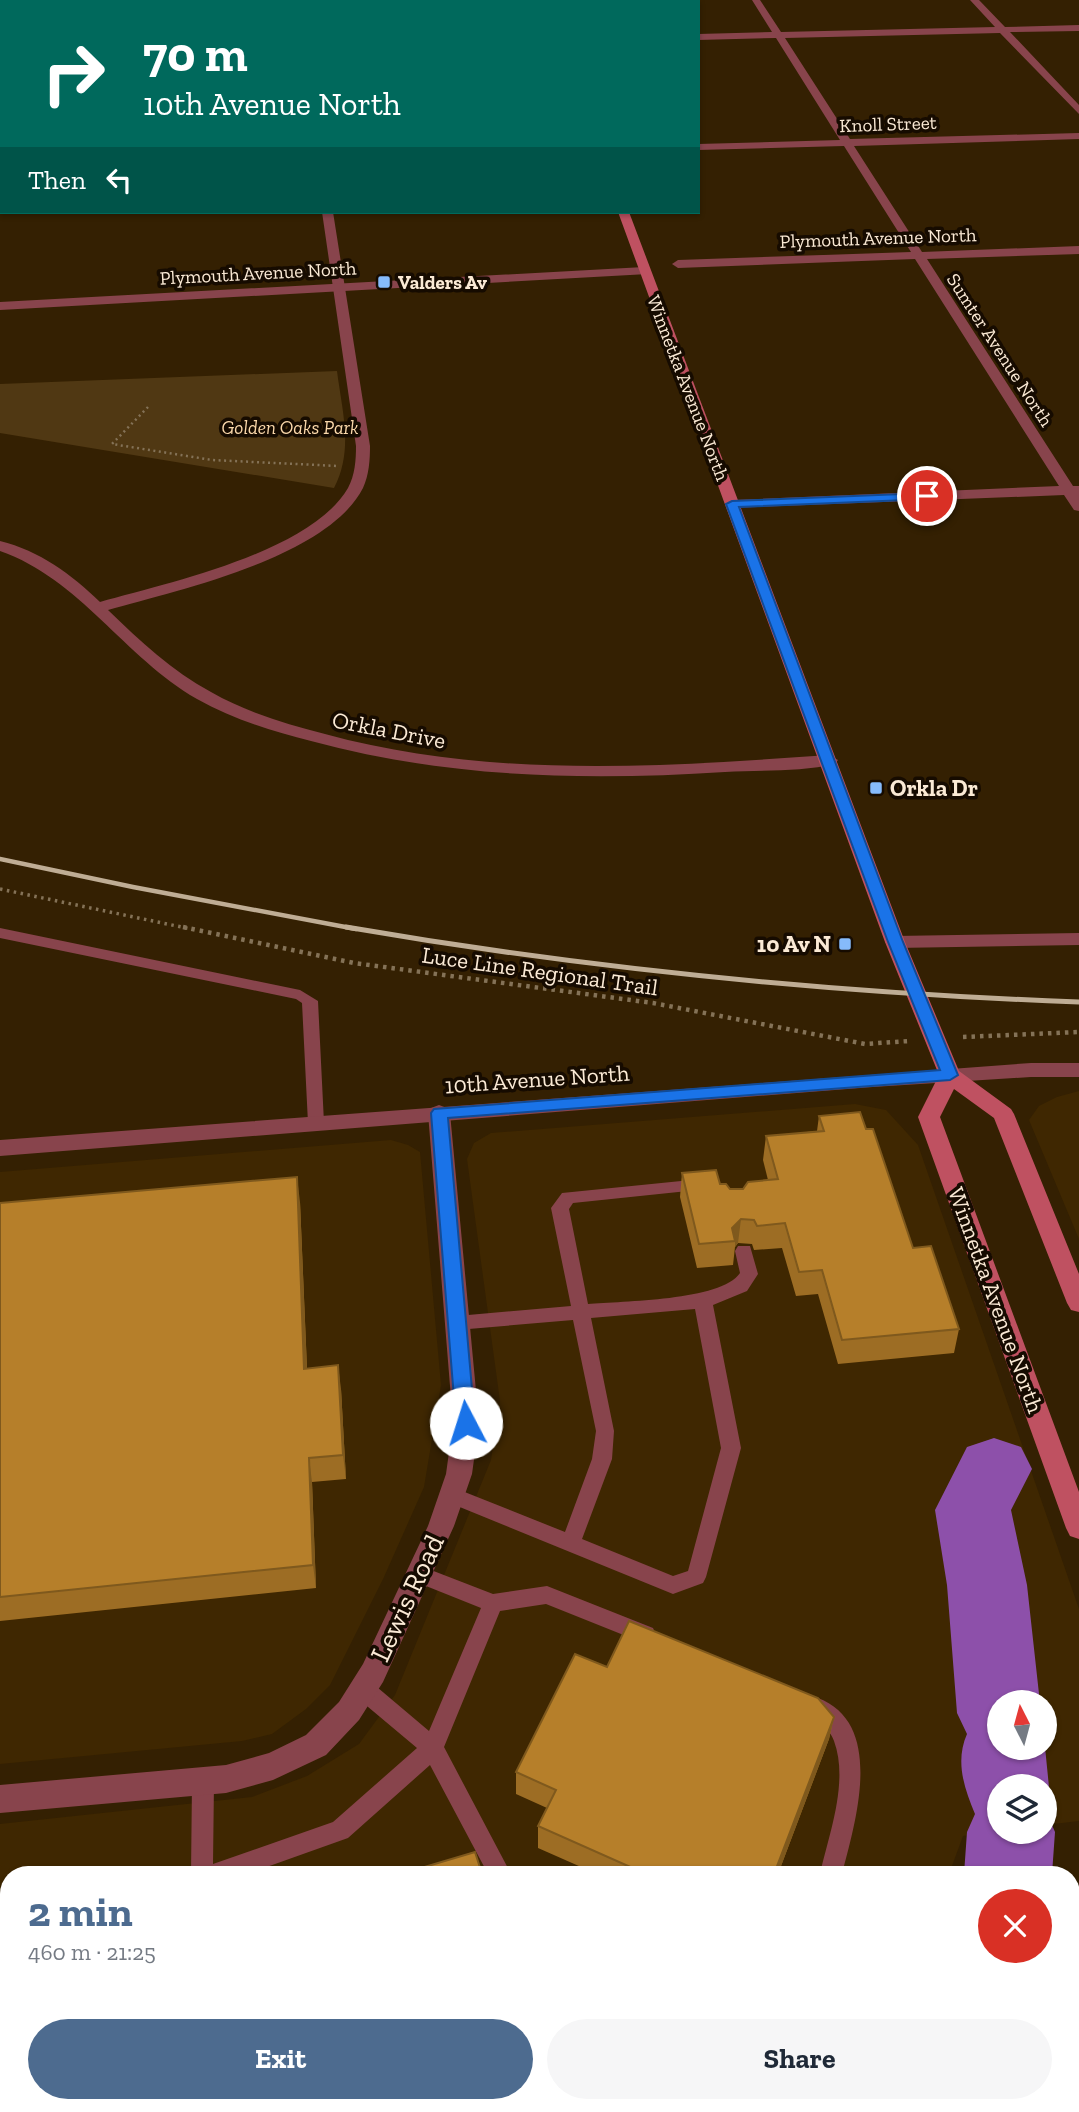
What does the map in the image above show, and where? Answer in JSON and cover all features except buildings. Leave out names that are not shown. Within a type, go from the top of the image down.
[{"type":"main road","name":"Winnetka Avenue North","points":[[624,214],[895,942],[950,1075],[929,1117],[1079,1528]]},
{"type":"main road","points":[[950,1075],[1003,1114],[1079,1303]]},
{"type":"street","name":"Sumter Avenue North","points":[[756,0],[918,256],[1074,490],[1079,507]]},
{"type":"street","points":[[974,0],[999,30],[1079,111]]},
{"type":"street","points":[[700,37],[1079,28]]},
{"type":"street","name":"Knoll Street","points":[[700,147],[1079,136]]},
{"type":"street","points":[[98,608],[266,555],[304,535],[334,513],[354,491],[363,468],[363,446],[341,288],[327,214]]},
{"type":"street","name":"Plymouth Avenue North","points":[[678,264],[1079,250]]},
{"type":"street","name":"Plymouth Avenue North","points":[[0,306],[644,271]]},
{"type":"street","points":[[732,504],[1074,490]]},
{"type":"street","name":"Orkla Drive","points":[[0,546],[46,564],[98,608],[158,665],[205,696],[265,721],[330,742],[403,758],[480,770],[560,774],[641,772],[829,760]]},
{"type":"street","points":[[895,942],[1079,939]]},
{"type":"street","name":"10th Avenue North","points":[[0,1148],[950,1075],[1079,1070]]},
{"type":"street","name":"Lewis Road","points":[[0,1799],[226,1779],[273,1766],[316,1745],[349,1711],[373,1673],[459,1474],[466,1423],[439,1113]]},
{"type":"lane","points":[[0,933],[300,995],[310,1001],[316,1122]]},
{"type":"lane","points":[[572,1543],[602,1459],[605,1431],[560,1208],[568,1197],[714,1184],[722,1187]]},
{"type":"lane","points":[[457,1323],[703,1301],[741,1286],[749,1274],[744,1251]]},
{"type":"lane","points":[[452,1494],[673,1585],[696,1577],[731,1448],[703,1301]]},
{"type":"lane","points":[[418,1574],[493,1603],[547,1595],[660,1641]]},
{"type":"lane","points":[[239,1866],[340,1830],[433,1748],[493,1603]]},
{"type":"lane","points":[[363,1689],[433,1748],[496,1866]]},
{"type":"lane","points":[[799,1697],[811,1702],[836,1722],[847,1745],[851,1783],[833,1866]]},
{"type":"lane","points":[[202,1866],[203,1782]]},
{"type":"path","points":[[148,407],[112,444],[212,460],[363,468]]},
{"type":"path","name":"Luce Line Regional Trail","points":[[0,889],[354,963],[653,1003],[864,1044],[1079,1032]]},
{"type":"shaded area","points":[[1079,1091],[1079,1239],[1029,1120],[1039,1106],[1057,1097]]},
{"type":"shaded area","points":[[855,1104],[886,1110],[918,1145],[1079,1609],[1079,1821],[1057,1824],[1057,1774],[987,1774],[987,1833],[963,1836],[952,1866],[0,1866],[0,1824],[252,1797],[307,1776],[359,1744],[395,1695],[491,1460],[500,1401],[467,1159],[474,1143],[491,1133]]},
{"type":"shaded area","points":[[391,1140],[420,1152],[441,1385],[424,1487],[384,1577],[330,1685],[306,1709],[272,1734],[242,1741],[0,1764],[0,1172]]},
{"type":"green space","name":"Golden Oaks Park","points":[[337,371],[344,416],[345,445],[344,459],[334,488],[0,433],[0,384]]},
{"type":"waterway","points":[[994,1469],[973,1510],[987,1585],[997,1690]]},
{"type":"waterway","points":[[1004,1760],[1005,1774]]},
{"type":"waterway","points":[[1009,1866],[1010,1844]]},
{"type":"railway","points":[[0,859],[356,929]]},
{"type":"railway","points":[[346,927],[528,955],[711,977],[895,992],[1079,1002]]},
{"type":"place","name":"Valders Av","points":[[384,282]]},
{"type":"place","name":"Orkla Dr","points":[[876,788]]},
{"type":"place","name":"10 Av N","points":[[845,944]]},
{"type":"route","points":[[466,1423],[439,1113],[950,1075],[895,942],[732,504],[927,496]]}]
